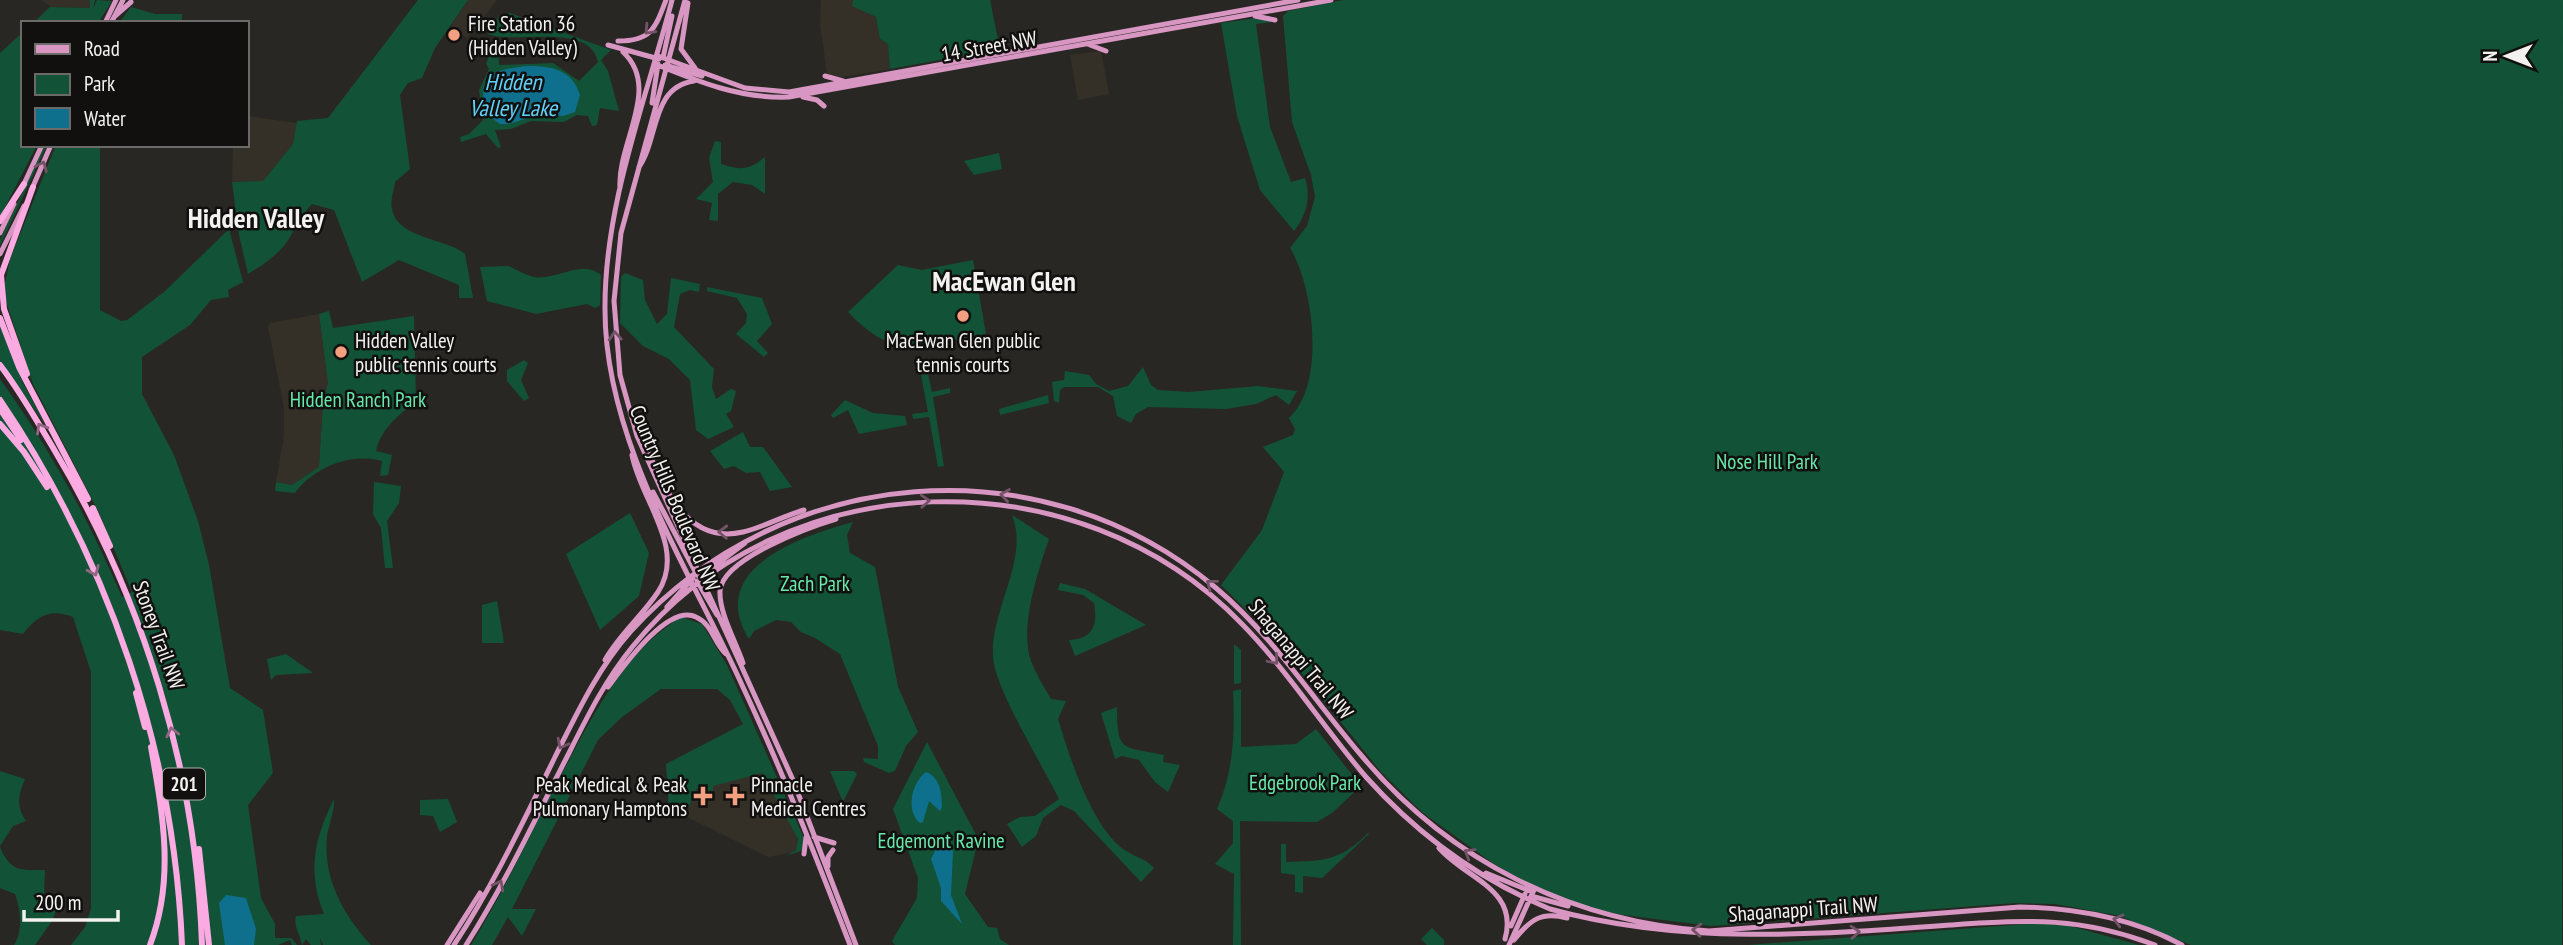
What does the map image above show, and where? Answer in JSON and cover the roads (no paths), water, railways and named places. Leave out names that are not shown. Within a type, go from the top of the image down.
[{"type":"highway","points":[[0,221],[24,184]]},
{"type":"highway","points":[[33,187],[2,266],[1,291],[19,355],[47,421]]},
{"type":"highway","points":[[0,318],[19,367],[103,528],[129,597]]},
{"type":"highway","name":"Stoney Trail NW","points":[[0,365],[85,500],[129,597],[166,706],[181,770],[195,855],[202,945]]},
{"type":"highway","name":"Stoney Trail NW","points":[[0,400],[83,545],[124,643],[145,707],[164,788],[176,868],[182,945]]},
{"type":"highway","points":[[0,409],[32,452]]},
{"type":"highway","points":[[0,424],[31,462],[83,545]]},
{"type":"highway","points":[[124,643],[150,744],[165,846],[164,898],[150,945]]},
{"type":"highway","points":[[181,770],[186,780],[196,831],[209,945]]},
{"type":"main road","points":[[106,21],[117,0]]},
{"type":"main road","points":[[112,21],[123,0]]},
{"type":"main road","points":[[618,41],[636,41],[647,36],[659,19],[666,0]]},
{"type":"main road","points":[[661,62],[674,0]]},
{"type":"main road","points":[[687,0],[681,49],[697,71]]},
{"type":"main road","name":"Country Hills Boulevard NW","points":[[687,0],[661,62],[620,194],[607,267],[605,329],[611,379],[631,445],[647,482],[722,621],[793,780],[856,945]]},
{"type":"main road","points":[[1256,8],[1266,0]]},
{"type":"main road","name":"14 Street NW","points":[[661,62],[697,80],[748,96],[800,96],[1252,15],[1298,0]]},
{"type":"main road","name":"14 Street NW","points":[[661,62],[746,88],[789,92],[1256,8],[1331,0]]},
{"type":"main road","points":[[115,16],[131,2]]},
{"type":"main road","points":[[1252,15],[1275,20]]},
{"type":"main road","points":[[1087,44],[1106,51]]},
{"type":"main road","points":[[608,45],[746,88]]},
{"type":"main road","points":[[620,194],[619,182],[640,79],[634,63],[623,52]]},
{"type":"main road","name":"Country Hills Boulevard NW","points":[[661,62],[649,123],[621,233],[614,302],[617,360],[627,403],[645,454],[728,656],[806,834],[850,945]]},
{"type":"main road","points":[[824,76],[846,81]]},
{"type":"main road","points":[[636,171],[666,96],[678,85],[697,80]]},
{"type":"main road","points":[[800,96],[817,100],[824,107]]},
{"type":"main road","points":[[0,233],[41,147]]},
{"type":"main road","points":[[0,254],[50,147]]},
{"type":"main road","points":[[627,403],[672,498],[690,522],[704,530],[720,534],[742,532],[802,511],[835,505]]},
{"type":"main road","points":[[593,683],[628,627],[656,596],[667,572],[666,546],[634,465],[631,445]]},
{"type":"main road","name":"Shaganappi Trail NW","points":[[454,945],[491,880],[593,683],[628,635],[697,577],[761,531],[835,505],[914,492],[971,491],[1008,495],[1083,513],[1147,543],[1214,586],[1267,637],[1359,753],[1410,808],[1458,846],[1529,893],[1666,927],[1709,931],[2020,907],[2064,909],[2133,924],[2182,945]]},
{"type":"main road","name":"Shaganappi Trail NW","points":[[697,577],[777,537],[829,517],[857,510],[914,502],[999,503],[1081,522],[1143,550],[1216,599],[1295,685],[1363,773],[1403,816],[1434,842],[1472,867],[1594,923],[1659,938]]},
{"type":"main road","points":[[750,687],[722,604],[720,592],[723,580],[729,571],[776,543],[857,510]]},
{"type":"main road","points":[[466,945],[591,709],[613,673],[654,622],[697,577]]},
{"type":"main road","points":[[591,709],[662,624],[679,615],[687,614],[706,624],[728,656]]},
{"type":"main road","points":[[804,854],[806,834]]},
{"type":"main road","points":[[814,837],[834,846],[828,857],[828,873]]},
{"type":"main road","points":[[1434,842],[1502,900],[1509,918],[1507,943]]},
{"type":"main road","points":[[447,945],[491,880]]},
{"type":"main road","points":[[1507,943],[1529,893]]},
{"type":"main road","points":[[1507,943],[1541,915],[1556,915],[1594,923]]},
{"type":"main road","name":"Shaganappi Trail NW","points":[[1739,943],[2033,919],[2100,928],[2155,945]]},
{"type":"water","name":"Hidden Valley Lake","points":[[528,66],[552,68],[566,74],[580,95],[575,112],[563,116],[537,115],[509,124],[500,124],[488,115],[484,102],[485,83],[505,69]]},
{"type":"water","points":[[926,772],[937,782],[942,807],[940,811],[929,801],[923,822],[920,823],[915,818],[912,797],[917,782]]},
{"type":"water","points":[[943,845],[953,851],[951,895],[962,924],[941,901],[941,888],[931,859],[935,851]]},
{"type":"water","points":[[226,895],[246,898],[256,929],[254,945],[225,945],[219,903]]},
{"type":"place","name":"Fire Station 36 (Hidden Valley)","points":[[454,35]]},
{"type":"place","name":"MacEwan Glen public tennis courts","points":[[963,316]]},
{"type":"place","name":"Hidden Valley public tennis courts","points":[[341,352]]},
{"type":"place","name":"Peak Medical & Peak Pulmonary Hamptons","points":[[703,796]]},
{"type":"place","name":"Pinnacle Medical Centres","points":[[735,796]]},
{"type":"district","name":"Hidden Valley","points":[[256,217]]},
{"type":"district","name":"MacEwan Glen","points":[[1004,280]]},
{"type":"park label","name":"Hidden Ranch Park","points":[[358,399]]},
{"type":"park label","name":"Nose Hill Park","points":[[1767,461]]},
{"type":"park label","name":"Zach Park","points":[[815,583]]},
{"type":"park label","name":"Edgebrook Park","points":[[1305,782]]},
{"type":"park label","name":"Edgemont Ravine","points":[[941,840]]}]
